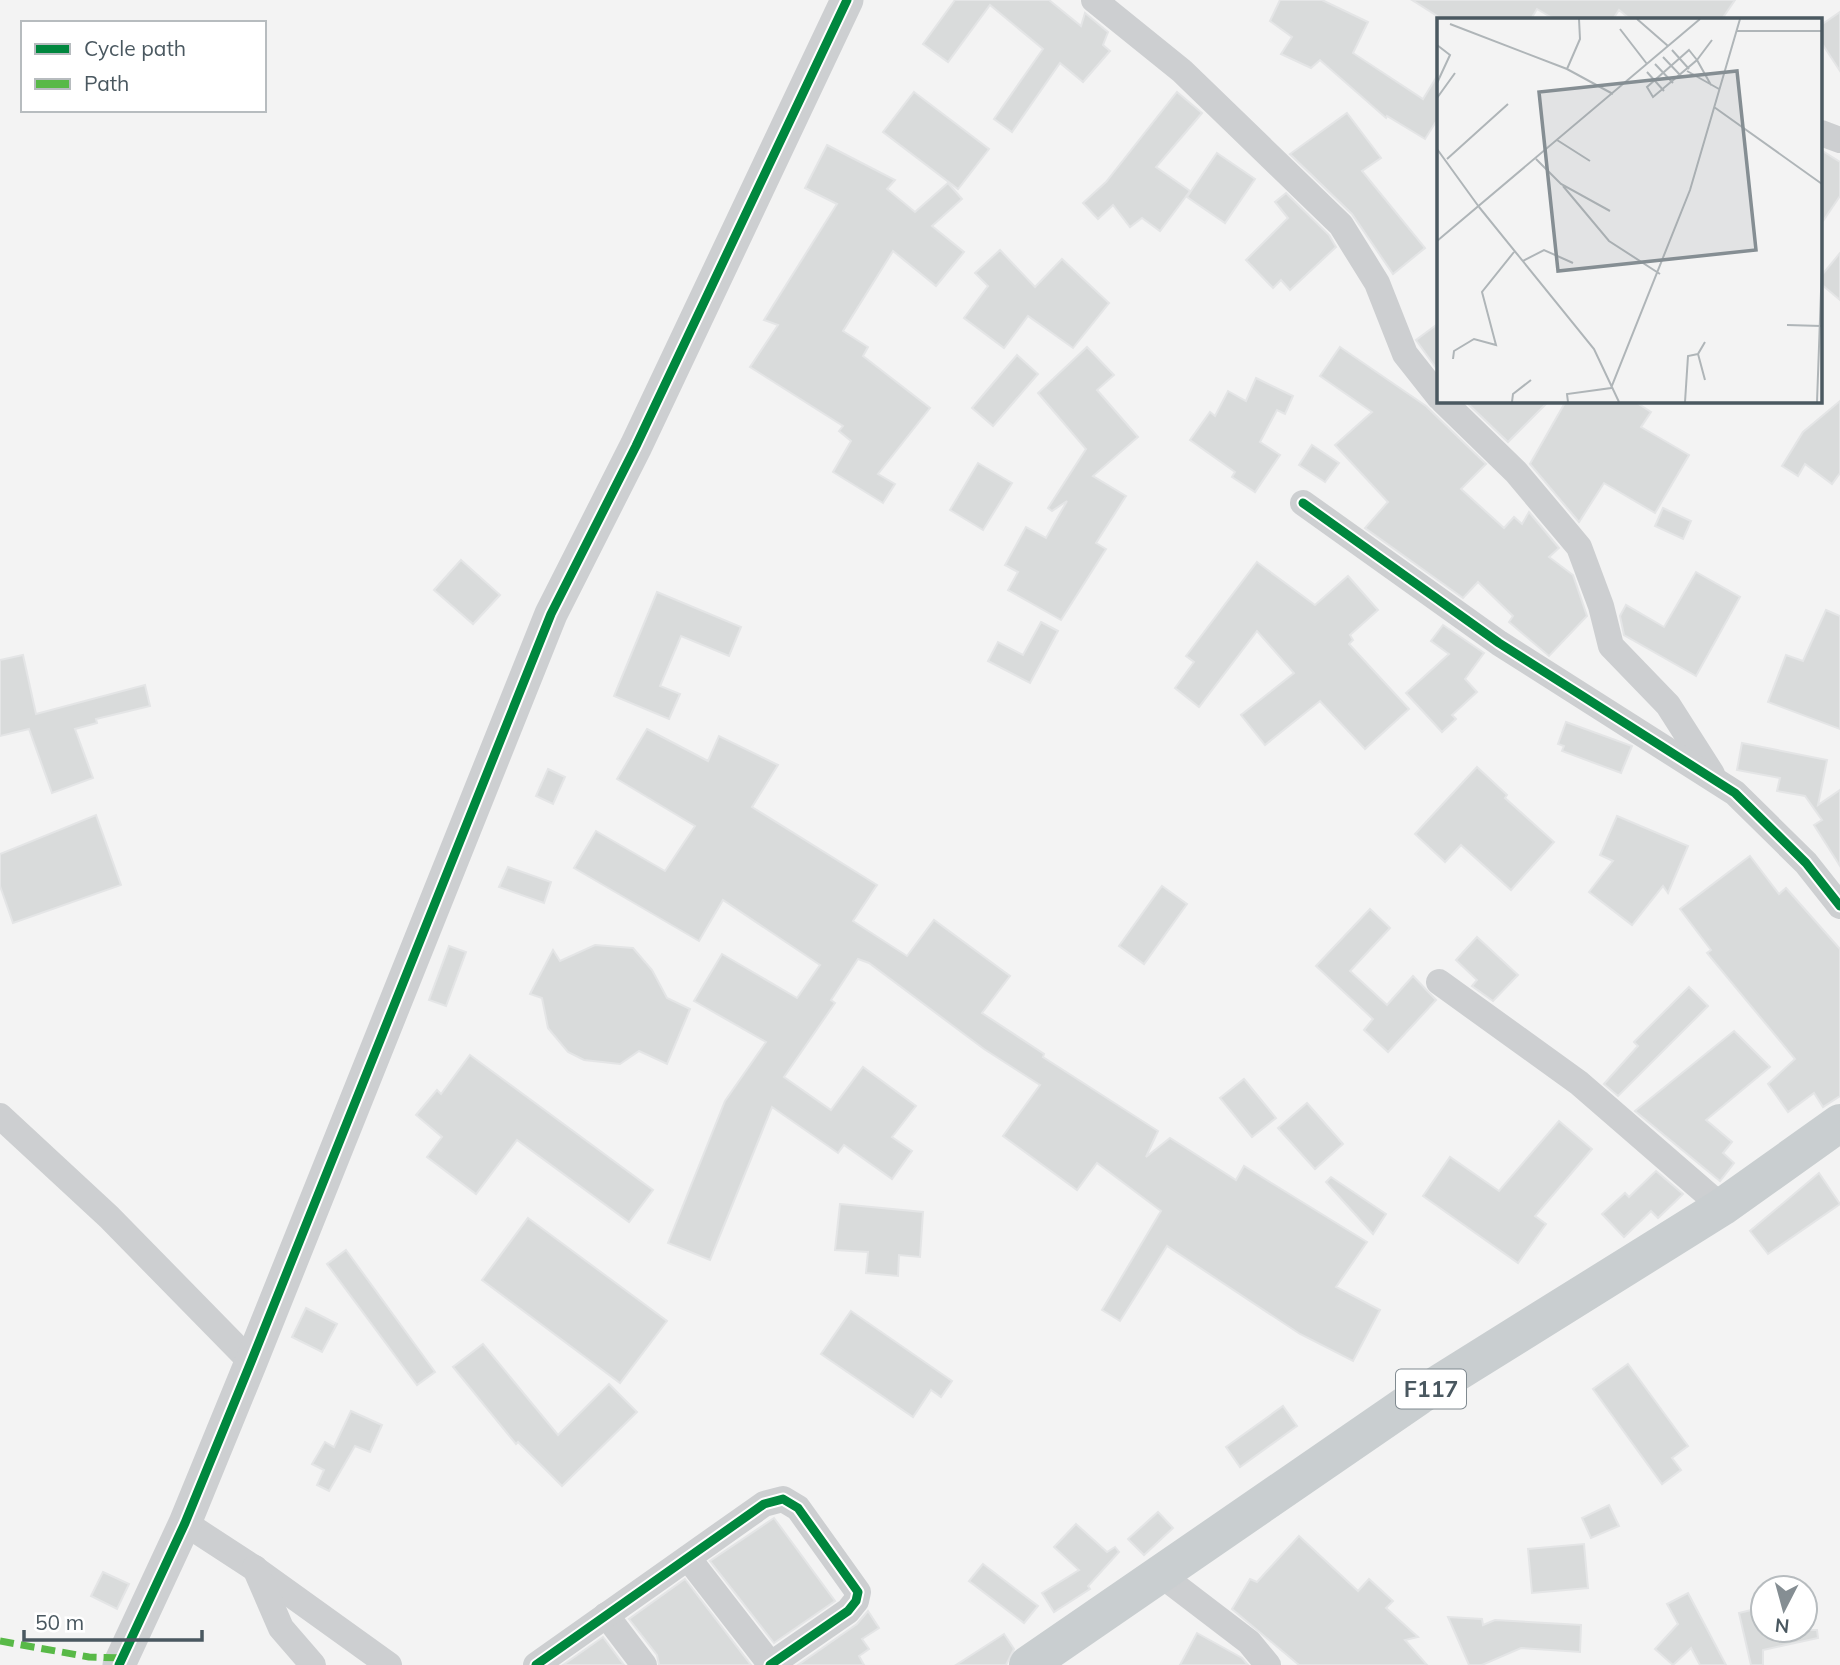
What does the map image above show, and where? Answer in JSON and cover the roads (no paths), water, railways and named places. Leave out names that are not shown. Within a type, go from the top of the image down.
[{"type":"main road","name":"F117","points":[[1028,1665],[1419,1396],[1721,1207],[1840,1123]]},
{"type":"street","points":[[119,1665],[185,1523],[551,614],[636,446],[848,0]]},
{"type":"street","points":[[1094,0],[1182,71],[1341,225],[1377,284],[1405,355],[1437,394]]},
{"type":"street","points":[[1822,132],[1840,140]]},
{"type":"street","points":[[1444,402],[1516,472],[1579,547],[1601,606],[1611,646],[1668,705],[1717,781]]},
{"type":"street","points":[[1303,503],[1499,643],[1734,793],[1806,863],[1840,906]]},
{"type":"street","points":[[1439,982],[1579,1083],[1721,1207]]},
{"type":"street","points":[[0,1116],[109,1217],[251,1362]]},
{"type":"street","points":[[536,1665],[764,1504],[783,1499],[798,1508],[858,1592],[856,1601],[848,1611],[770,1665],[688,1558]]},
{"type":"street","points":[[185,1523],[254,1568],[389,1665]]},
{"type":"street","points":[[254,1568],[281,1628],[313,1665]]},
{"type":"street","points":[[1160,1574],[1249,1642],[1268,1665]]},
{"type":"street","points":[[606,1615],[644,1665]]}]
